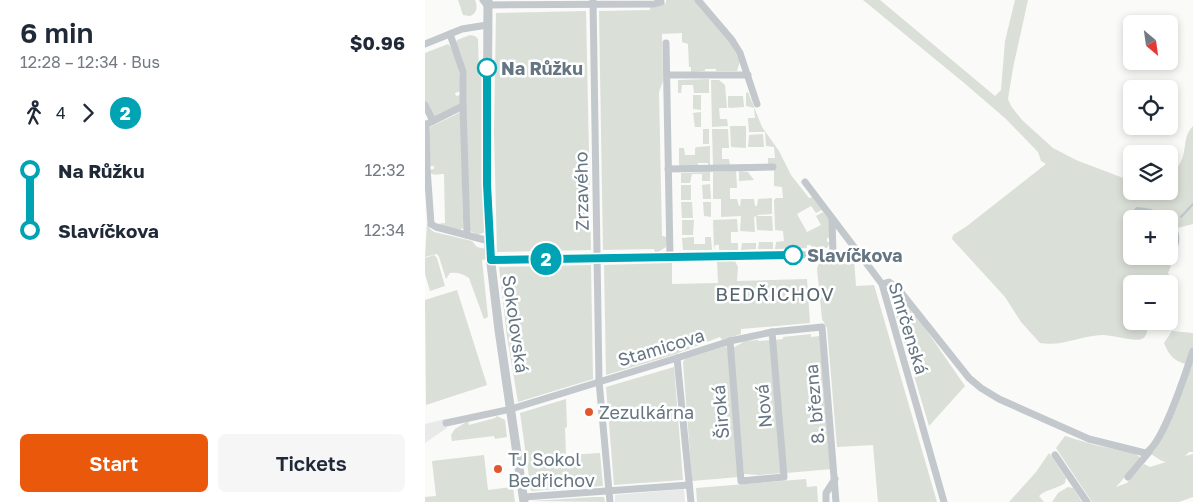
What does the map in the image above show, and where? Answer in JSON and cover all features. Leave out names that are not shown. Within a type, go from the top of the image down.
[{"type":"street","points":[[699,0],[733,40],[740,53],[757,104]]},
{"type":"street","points":[[486,2],[654,4],[661,2]]},
{"type":"street","name":"Sokolovská","points":[[486,2],[489,241],[499,330],[524,500]]},
{"type":"street","name":"Zrzavého","points":[[593,2],[599,381],[610,502]]},
{"type":"street","points":[[425,44],[462,30],[487,25]]},
{"type":"street","points":[[450,34],[463,72],[467,235]]},
{"type":"street","points":[[666,44],[670,257]]},
{"type":"street","points":[[667,75],[748,75]]},
{"type":"street","points":[[425,105],[428,124],[426,163],[431,224],[436,228],[489,241]]},
{"type":"street","points":[[428,124],[463,106]]},
{"type":"street","points":[[668,169],[773,167]]},
{"type":"street","name":"Smrčenská","points":[[805,182],[882,284],[944,502]]},
{"type":"street","points":[[832,218],[833,254]]},
{"type":"street","points":[[491,260],[859,254]]},
{"type":"street","points":[[882,284],[889,282],[899,290],[969,378],[981,388],[1089,439],[1145,453],[1149,451]]},
{"type":"street","name":"Stamicova","points":[[446,423],[511,409],[729,341],[772,332],[823,327]]},
{"type":"street","name":"8. března","points":[[823,327],[836,502]]},
{"type":"street","name":"Nová","points":[[741,481],[784,477],[772,332]]},
{"type":"street","name":"Široká","points":[[729,341],[741,481]]},
{"type":"street","points":[[1128,477],[1153,448],[1167,421],[1193,350]]},
{"type":"street","points":[[677,358],[691,502]]},
{"type":"street","points":[[1055,455],[1087,502]]},
{"type":"street","name":"8. března","points":[[826,502],[826,494],[835,479]]},
{"type":"street","points":[[524,500],[609,490],[689,485]]},
{"type":"shaded area","points":[[458,0],[475,0],[477,7],[472,15],[463,15]]},
{"type":"shaded area","points":[[666,0],[695,0],[730,42],[740,61],[737,71],[705,69],[705,71],[691,72],[688,44],[682,42],[682,33],[662,34],[663,81],[659,92],[662,236],[667,237],[666,247],[658,252],[655,252],[654,249],[603,250],[599,11],[650,10],[650,6],[666,3]]},
{"type":"shaded area","points":[[863,0],[880,0],[995,96],[1001,90],[1005,41],[1015,0],[1028,0],[1008,99],[1011,106],[1022,120],[1053,148],[1076,160],[1123,178],[1123,200],[1178,200],[1178,167],[1183,156],[1187,137],[1193,126],[1193,224],[1178,228],[1178,210],[1152,210],[1136,207],[1134,210],[1123,210],[1123,265],[1171,266],[1168,273],[1169,275],[1123,275],[1123,330],[1147,330],[1146,335],[1142,339],[1134,340],[1103,335],[1064,342],[1040,343],[1021,322],[1005,297],[952,239],[953,235],[1046,164],[1041,161],[1038,152],[1006,119]]},
{"type":"shaded area","points":[[586,11],[591,250],[497,252],[494,133],[496,13]]},
{"type":"shaded area","points":[[470,35],[478,39],[479,76],[483,76],[485,232],[478,235],[470,231],[465,112],[456,43],[457,40]]},
{"type":"shaded area","points":[[448,44],[455,54],[458,66],[461,91],[455,93],[456,96],[460,95],[460,103],[458,106],[434,117],[425,102],[425,53]]},
{"type":"shaded area","points":[[709,79],[709,93],[694,93],[693,85],[682,85],[681,93],[678,93],[678,80]]},
{"type":"shaded area","points":[[711,80],[719,80],[725,85],[727,108],[719,108],[720,119],[727,119],[728,126],[712,127]]},
{"type":"shaded area","points":[[748,92],[762,127],[779,151],[791,175],[809,198],[812,197],[822,210],[816,213],[811,206],[797,214],[807,232],[821,225],[816,216],[823,212],[829,219],[831,238],[827,238],[827,242],[831,242],[827,248],[811,248],[811,245],[807,245],[807,248],[775,249],[776,242],[784,241],[783,231],[775,230],[774,200],[776,198],[783,198],[782,187],[774,186],[774,165],[768,165],[768,158],[775,158],[774,147],[766,146],[765,132],[749,132],[748,118],[755,118],[754,108],[746,106],[746,93]]},
{"type":"shaded area","points":[[693,95],[701,95],[701,110],[693,109]]},
{"type":"shaded area","points":[[728,96],[743,96],[744,107],[728,107]]},
{"type":"shaded area","points":[[461,112],[463,228],[460,230],[436,224],[445,223],[444,174],[433,174],[429,170],[434,169],[434,166],[429,166],[429,131],[430,127]]},
{"type":"shaded area","points":[[701,112],[701,127],[695,127],[693,113]]},
{"type":"shaded area","points":[[730,126],[746,126],[746,148],[731,147]]},
{"type":"shaded area","points":[[703,129],[709,129],[709,144],[703,144]]},
{"type":"shaded area","points":[[712,129],[728,129],[729,148],[722,148],[722,159],[729,159],[730,165],[713,165]]},
{"type":"shaded area","points":[[763,134],[764,147],[748,147],[749,135]]},
{"type":"shaded area","points":[[710,146],[710,166],[708,166],[708,163],[698,163],[698,166],[680,166],[679,148],[684,148],[685,155],[695,155],[695,148]]},
{"type":"shaded area","points":[[736,171],[737,188],[730,188],[730,199],[737,199],[740,206],[741,199],[754,199],[755,206],[757,206],[758,199],[772,198],[772,214],[757,215],[772,216],[773,231],[757,230],[756,216],[754,217],[755,232],[740,231],[741,216],[721,217],[721,199],[713,199],[713,172]]},
{"type":"shaded area","points":[[739,171],[748,172],[754,180],[739,181]]},
{"type":"shaded area","points":[[710,172],[710,181],[702,181],[702,174],[692,174],[690,183],[681,183],[681,173]]},
{"type":"shaded area","points":[[710,184],[711,199],[703,199],[702,185]]},
{"type":"shaded area","points":[[681,185],[691,185],[691,200],[681,200]]},
{"type":"shaded area","points":[[681,202],[692,202],[693,218],[682,218]]},
{"type":"shaded area","points":[[703,202],[711,202],[711,217],[704,216]]},
{"type":"shaded area","points":[[1136,207],[1153,210],[1134,210]]},
{"type":"shaded area","points":[[737,219],[738,232],[731,232],[731,243],[738,243],[738,250],[719,250],[719,245],[715,245],[714,250],[713,220]]},
{"type":"shaded area","points":[[682,220],[694,220],[693,235],[682,235]]},
{"type":"shaded area","points":[[427,224],[434,232],[472,241],[477,247],[486,249],[487,259],[482,260],[488,317],[484,319],[469,278],[462,274],[450,273],[446,279],[437,254],[425,257]]},
{"type":"shaded area","points":[[694,237],[694,244],[705,244],[705,237],[711,237],[712,250],[683,250],[682,238]]},
{"type":"shaded area","points":[[759,242],[773,242],[773,249],[758,249]]},
{"type":"shaded area","points":[[742,243],[756,243],[756,249],[741,250]]},
{"type":"shaded area","points":[[434,255],[437,258],[445,286],[430,291],[425,274],[425,258]]},
{"type":"shaded area","points":[[854,259],[856,286],[874,285],[937,502],[878,502],[873,445],[837,447],[827,328],[822,319],[817,269],[818,265],[822,262]]},
{"type":"shaded area","points":[[717,261],[735,261],[738,267],[737,281],[807,279],[810,323],[741,329],[741,334],[722,340],[720,337],[673,355],[606,375],[604,265],[672,263],[672,284],[718,283]]},
{"type":"shaded area","points":[[591,265],[593,379],[518,402],[507,337],[499,267]]},
{"type":"shaded area","points":[[457,290],[487,385],[426,405],[425,300]]},
{"type":"shaded area","points":[[892,290],[920,321],[965,386],[929,426],[889,292]]},
{"type":"shaded area","points":[[1172,331],[1193,333],[1193,452],[1189,452],[1185,456],[1193,454],[1193,497],[1179,502],[1092,502],[1056,448],[1065,436],[1095,445],[1134,453],[1141,458],[1116,487],[1127,483],[1144,464],[1150,467],[1166,462],[1151,454],[1158,444],[1190,365],[1177,361],[1166,348],[1164,343]]},
{"type":"shaded area","points":[[811,334],[811,337],[820,336],[832,469],[786,473],[775,340],[783,339],[783,337]]},
{"type":"shaded area","points":[[771,340],[782,473],[744,474],[733,348],[745,341]]},
{"type":"shaded area","points":[[726,346],[739,477],[692,481],[683,362],[685,359]]},
{"type":"shaded area","points":[[674,367],[683,480],[614,485],[606,387]]},
{"type":"shaded area","points":[[566,399],[566,455],[600,453],[603,486],[531,491],[520,413]]},
{"type":"shaded area","points":[[497,416],[505,420],[507,437],[495,439],[494,436],[452,441],[451,435],[455,429],[468,421],[469,425]]},
{"type":"shaded area","points":[[445,419],[447,428],[425,443],[425,424]]},
{"type":"shaded area","points":[[1049,453],[1066,478],[1065,483],[1039,496],[1044,502],[1009,502],[1036,472]]},
{"type":"shaded area","points":[[484,455],[488,490],[513,487],[515,502],[425,502],[425,497],[436,496],[432,461]]},
{"type":"shaded area","points":[[806,479],[807,487],[817,486],[818,502],[697,502],[696,488]]},
{"type":"shaded area","points":[[1068,487],[1073,488],[1082,502],[1052,502],[1058,493]]},
{"type":"shaded area","points":[[684,489],[685,502],[615,502],[615,495]]},
{"type":"shaded area","points":[[595,497],[604,497],[605,502],[531,501]]},
{"type":"waterway","points":[[1181,217],[1193,204]]},
{"type":"bus line","name":"2","points":[[487,68],[487,213],[491,260],[793,255]]},
{"type":"place","name":"Na Růžku","points":[[487,68]]},
{"type":"place","name":"Slavíčkova","points":[[793,255]]},
{"type":"place","name":"Zezulkárna","points":[[589,412]]},
{"type":"place","name":"TJ Sokol Bedřichov","points":[[498,469]]},
{"type":"district","name":"BEDŘICHOV","points":[[775,293]]}]
